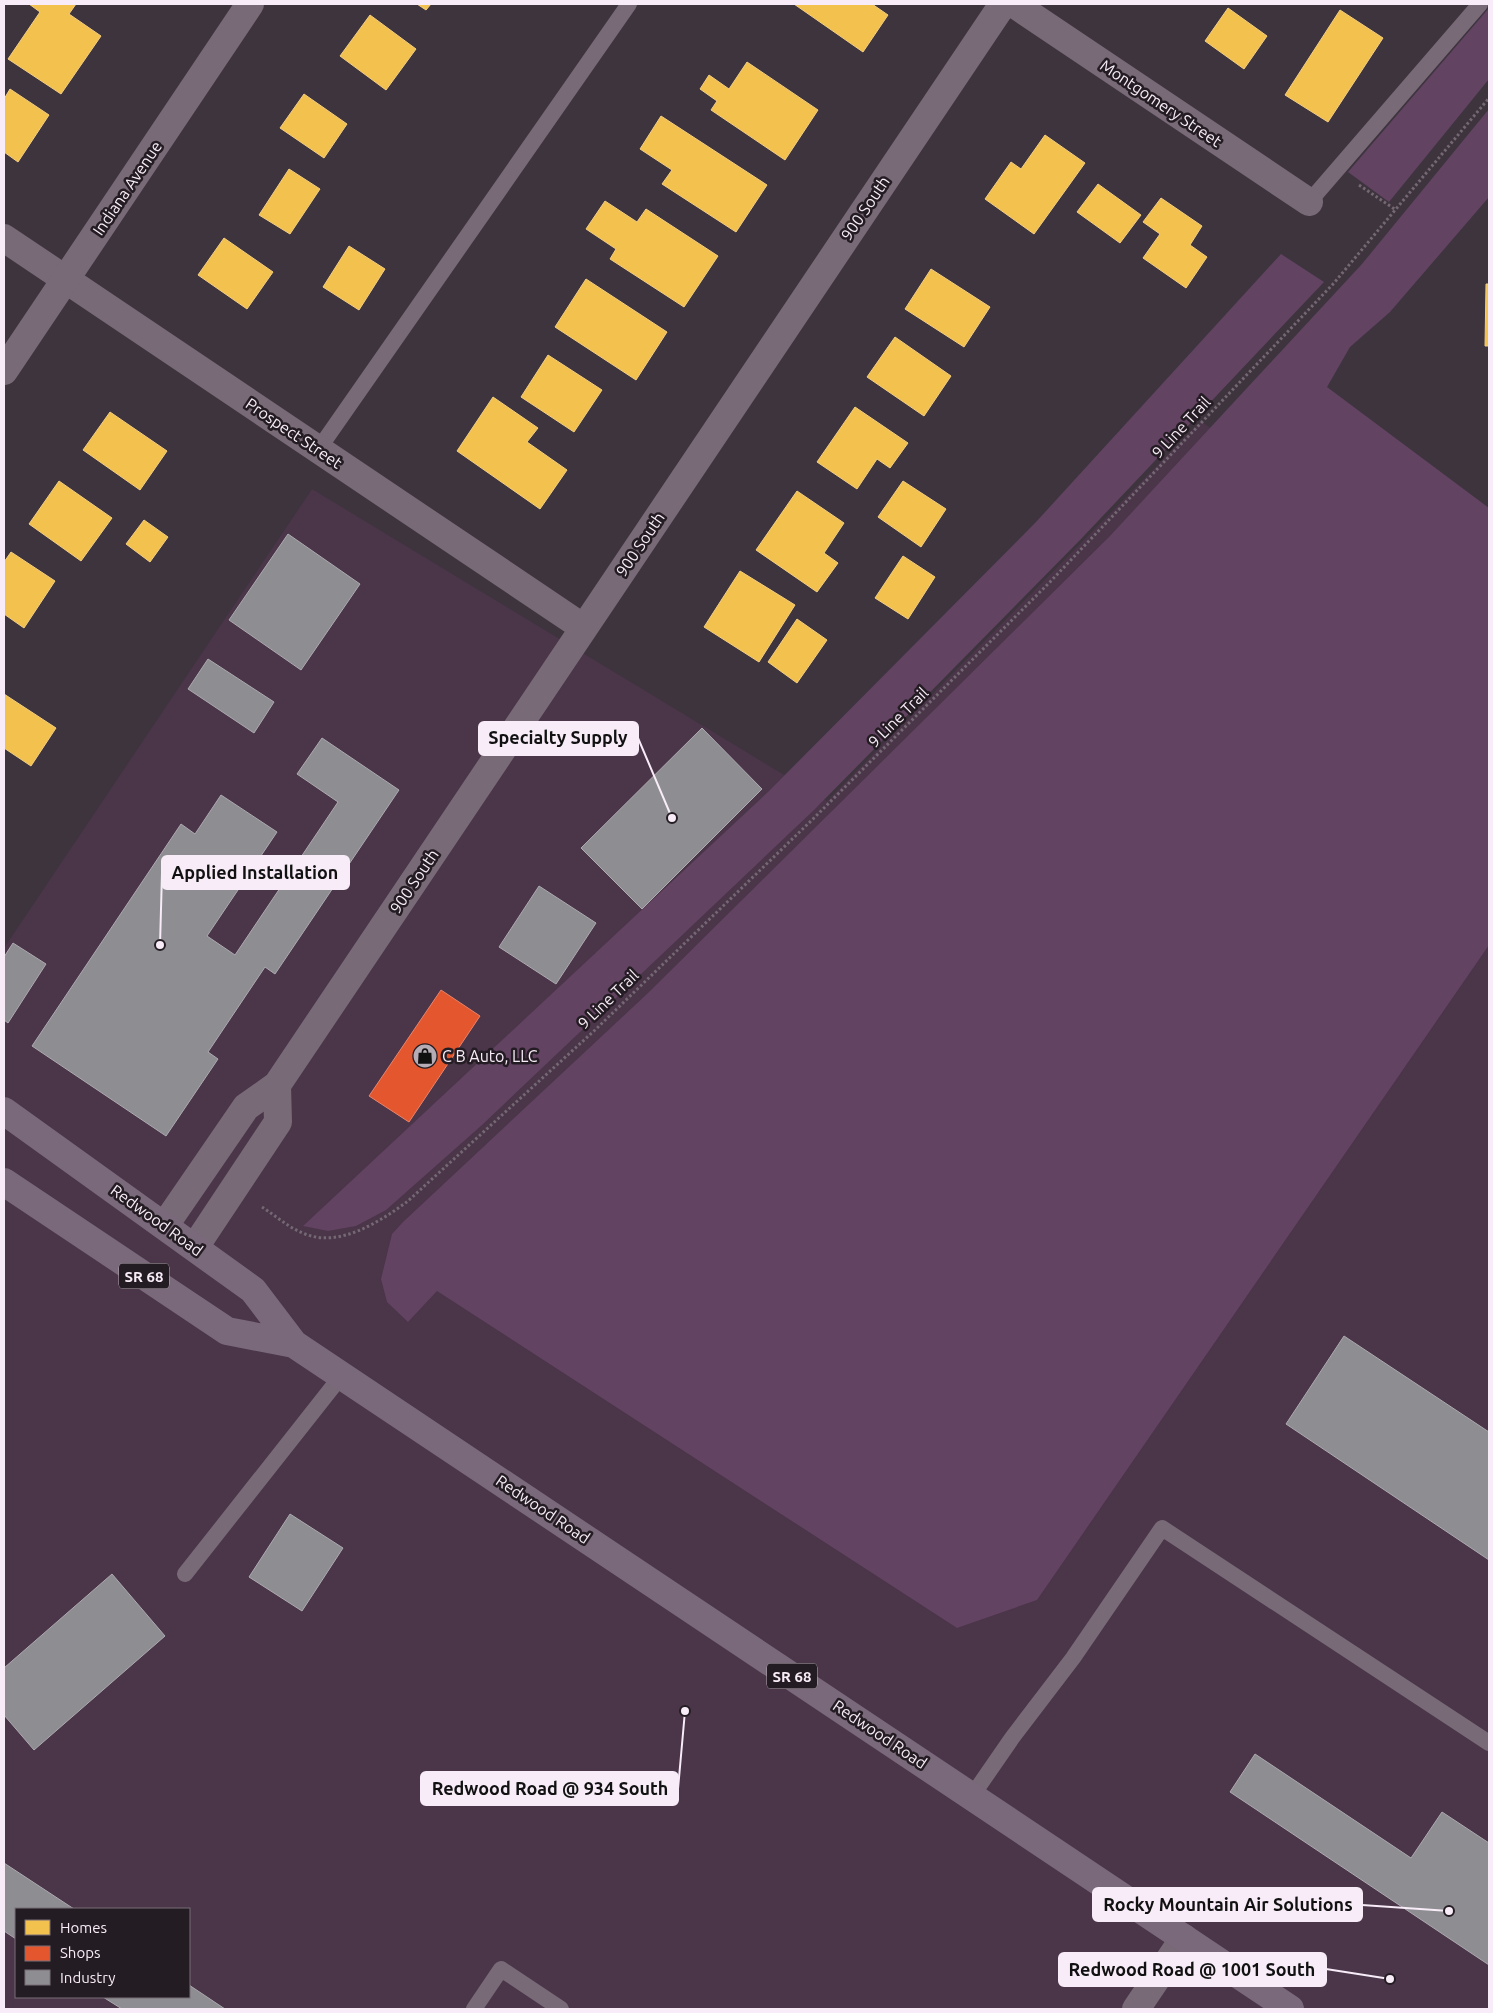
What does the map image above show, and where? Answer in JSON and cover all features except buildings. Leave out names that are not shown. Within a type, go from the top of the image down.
[{"type":"main road","name":"Redwood Road","points":[[4,1112],[253,1290],[294,1344],[1290,2009]]},
{"type":"main road","name":"Redwood Road","points":[[4,1182],[227,1331],[294,1344]]},
{"type":"street","name":"Indiana Avenue","points":[[4,371],[250,4]]},
{"type":"street","name":"900 South","points":[[164,1225],[246,1107],[277,1085],[1002,4]]},
{"type":"street","name":"Montgomery Street","points":[[1014,4],[1309,202]]},
{"type":"street","name":"Prospect Street","points":[[4,238],[584,628]]},
{"type":"street","points":[[195,1248],[278,1122],[277,1085]]},
{"type":"street","points":[[1136,2009],[1184,1938]]},
{"type":"lane","points":[[318,450],[629,4]]},
{"type":"lane","points":[[1309,202],[1480,4]]},
{"type":"lane","points":[[185,1574],[342,1375]]},
{"type":"lane","points":[[972,1796],[1012,1738],[1073,1658],[1162,1528],[1489,1743]]},
{"type":"lane","points":[[474,2009],[501,1969],[561,2009]]},
{"type":"path","name":"9 Line Trail","points":[[258,1204],[290,1226],[306,1234],[318,1237],[334,1236],[373,1224],[408,1201],[595,1030],[813,819],[1050,582],[1334,283],[1489,98]]},
{"type":"path","points":[[1337,170],[1396,210]]},
{"type":"shaded area","points":[[1489,8],[1489,79],[1389,202],[1348,172]]},
{"type":"shaded area","points":[[1489,109],[1489,197],[1390,312],[1350,347],[1327,387],[1489,508],[1489,945],[1037,1600],[957,1628],[437,1291],[408,1322],[387,1302],[381,1279],[392,1234],[648,993],[1109,537],[1362,264]]},
{"type":"shaded area","points":[[1281,254],[1324,282],[1081,539],[814,810],[482,1125],[386,1210],[356,1226],[328,1231],[303,1226],[769,791],[1036,522]]},
{"type":"shaded area","points":[[1201,421],[1489,628],[1489,2009],[4,2009],[4,948],[312,489],[827,801]]},
{"type":"place","name":"Specialty Supply","points":[[672,818]]},
{"type":"place","name":"Applied Installation","points":[[160,945]]},
{"type":"place","name":"C B Auto, LLC","points":[[425,1056]]},
{"type":"place","name":"Redwood Road @ 934 South","points":[[685,1711]]},
{"type":"place","name":"Rocky Mountain Air Solutions","points":[[1449,1911]]},
{"type":"place","name":"Redwood Road @ 1001 South","points":[[1390,1979]]}]
